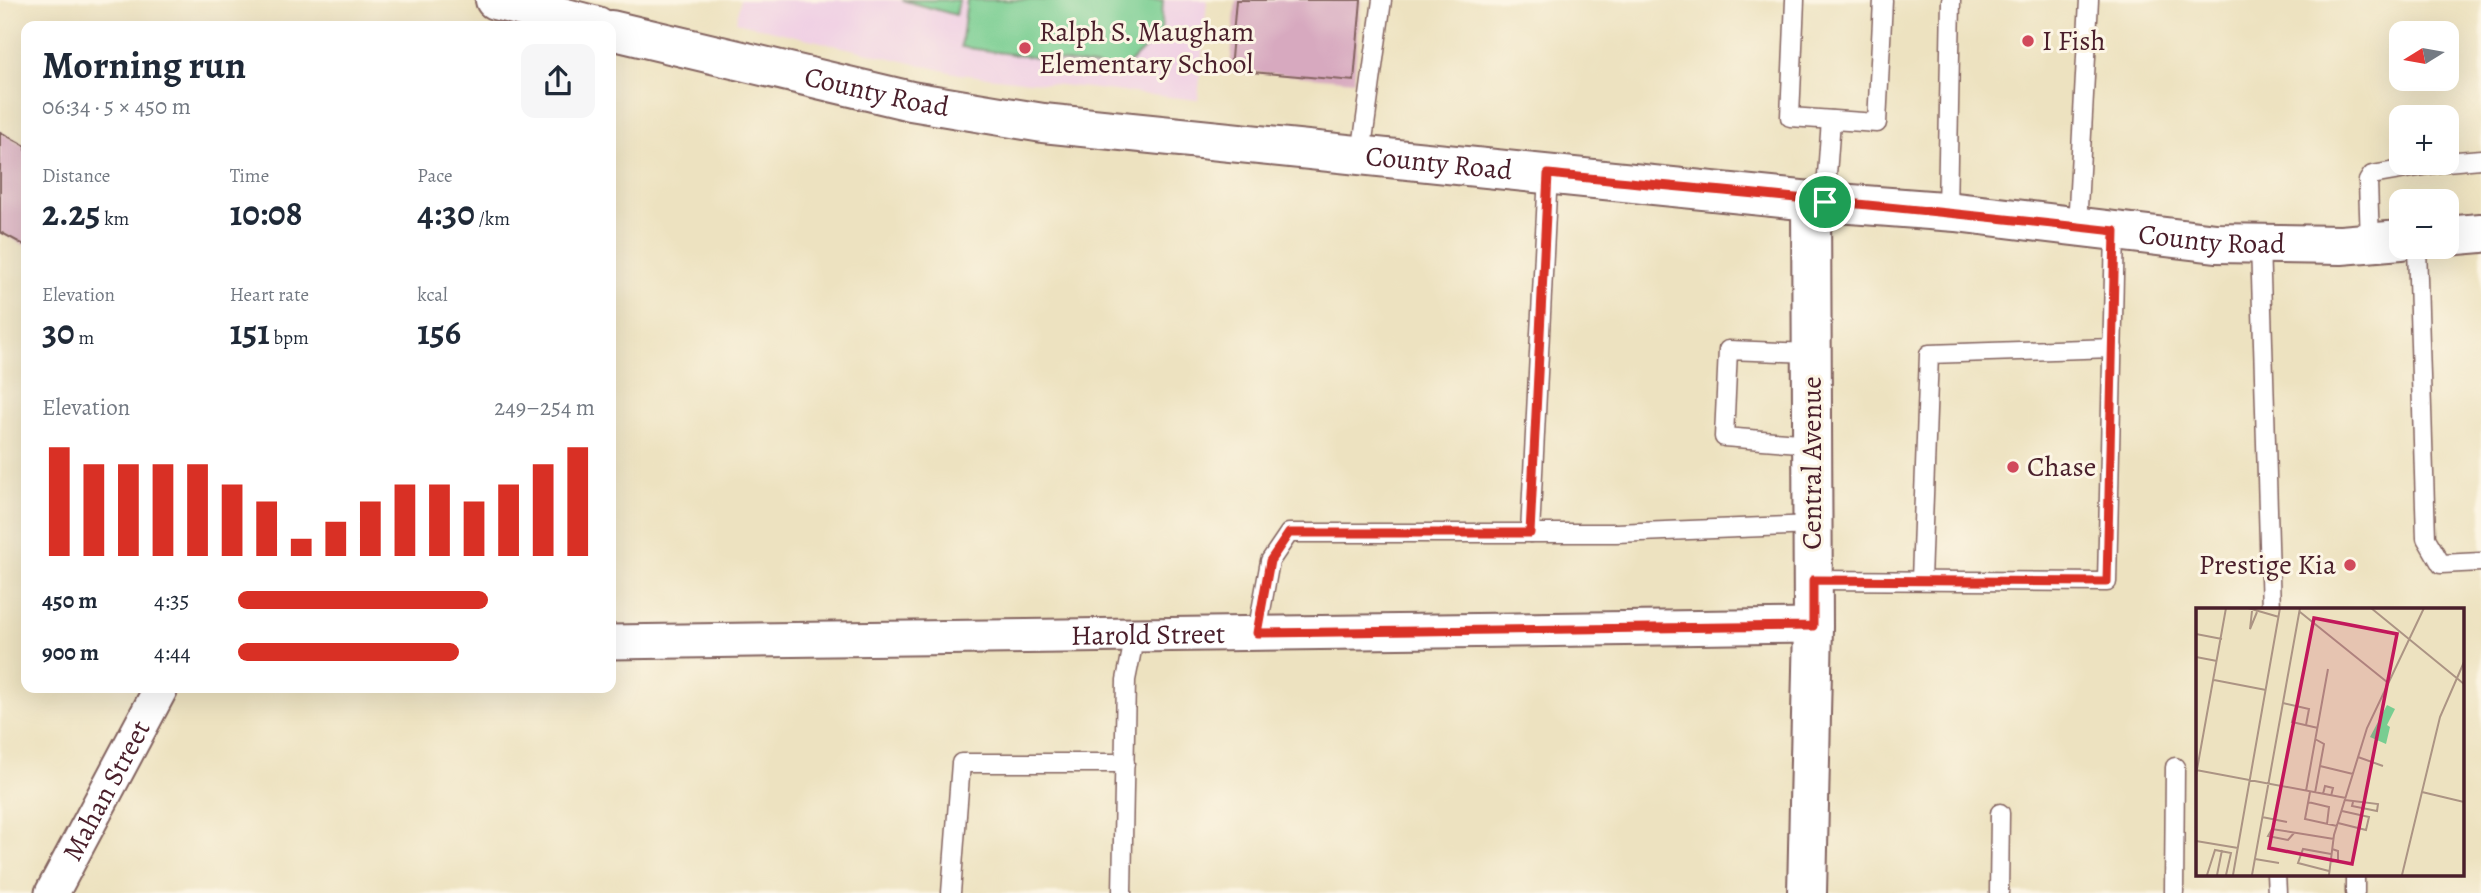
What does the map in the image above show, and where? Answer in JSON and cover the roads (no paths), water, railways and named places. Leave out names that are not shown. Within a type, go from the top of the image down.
[{"type":"main road","points":[[511,11],[568,21]]},
{"type":"main road","name":"County Road","points":[[616,31],[925,104],[1042,123],[1818,202],[1947,211],[2216,243],[2385,242]]},
{"type":"main road","name":"Central Avenue","points":[[1807,893],[1813,626],[1812,353],[1818,202]]},
{"type":"main road","points":[[2459,235],[2481,233]]},
{"type":"street","name":"Harold Street","points":[[616,642],[1813,626]]},
{"type":"street","name":"Mahan Street","points":[[52,893],[158,693]]},
{"type":"lane","points":[[1361,155],[1382,0]]},
{"type":"lane","points":[[1795,0],[1790,117],[1877,122],[1883,0]]},
{"type":"lane","points":[[1947,211],[1951,0]]},
{"type":"lane","points":[[2077,227],[2089,0]]},
{"type":"lane","points":[[1818,202],[1831,120]]},
{"type":"lane","points":[[2459,161],[2481,159]]},
{"type":"lane","points":[[2385,242],[2368,181],[2372,175],[2389,172]]},
{"type":"lane","points":[[1530,533],[1548,174]]},
{"type":"lane","points":[[1813,580],[2107,582],[2115,231]]},
{"type":"lane","points":[[2260,243],[2271,608]]},
{"type":"lane","points":[[2417,259],[2426,538],[2441,564],[2481,562]]},
{"type":"lane","points":[[1921,580],[1928,354],[2113,348]]},
{"type":"lane","points":[[1812,353],[1728,350],[1724,437],[1812,444]]},
{"type":"lane","points":[[1257,633],[1270,561],[1289,533],[1530,533],[1813,525]]},
{"type":"lane","points":[[1122,893],[1126,680],[1135,635]]},
{"type":"lane","points":[[951,893],[961,763],[1125,763]]},
{"type":"lane","points":[[2174,893],[2175,767]]},
{"type":"lane","points":[[1999,893],[2000,813]]},
{"type":"place","name":"I Fish","points":[[2028,41]]},
{"type":"place","name":"Ralph S. Maugham Elementary School","points":[[1025,48]]},
{"type":"place","name":"Chase","points":[[2013,467]]},
{"type":"place","name":"Prestige Kia","points":[[2350,565]]}]
